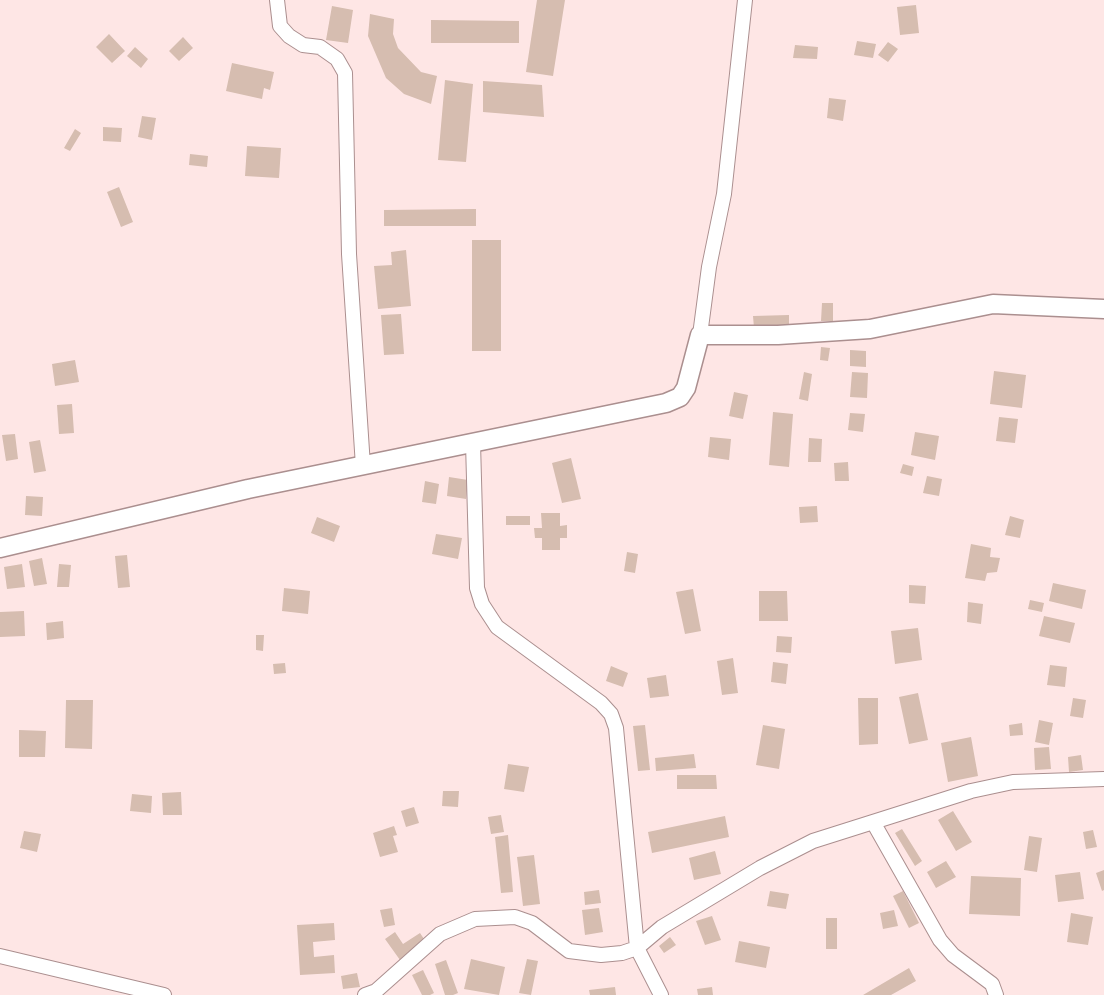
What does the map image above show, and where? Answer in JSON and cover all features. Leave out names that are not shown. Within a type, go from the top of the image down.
[{"type":"street","points":[[278,0],[280,26],[284,31],[303,45],[320,47],[337,58],[345,73],[349,254],[363,466]]},
{"type":"street","points":[[0,548],[248,489],[666,403],[680,397],[686,388],[700,334],[709,267],[723,195],[745,0]]},
{"type":"street","points":[[700,334],[778,335],[870,329],[993,304],[1104,309]]},
{"type":"street","points":[[473,443],[477,588],[482,604],[497,627],[601,703],[611,714],[616,728],[637,948],[661,995]]},
{"type":"street","points":[[365,995],[376,991],[440,934],[475,919],[515,917],[532,923],[569,951],[600,955],[622,953],[637,948],[662,927],[760,868],[813,841],[971,791],[1013,782],[1104,779]]},
{"type":"street","points":[[873,822],[940,940],[953,955],[992,984],[996,995]]},
{"type":"street","points":[[0,956],[164,995]]},
{"type":"building","points":[[537,0],[565,0],[553,76],[526,72]]},
{"type":"building","points":[[916,5],[919,33],[900,35],[897,7]]},
{"type":"building","points":[[332,6],[353,10],[348,43],[326,40]]},
{"type":"building","points":[[370,14],[394,19],[393,34],[398,48],[421,72],[437,76],[431,104],[404,94],[386,78],[368,36]]},
{"type":"building","points":[[431,20],[519,21],[519,43],[431,43]]},
{"type":"building","points":[[109,34],[125,51],[112,63],[96,47]]},
{"type":"building","points":[[183,37],[193,48],[179,61],[169,51]]},
{"type":"building","points":[[857,41],[876,44],[873,58],[854,55]]},
{"type":"building","points":[[888,42],[898,49],[888,62],[878,55]]},
{"type":"building","points":[[795,45],[818,47],[817,59],[793,58]]},
{"type":"building","points":[[135,47],[148,59],[141,68],[127,56]]},
{"type":"building","points":[[232,63],[274,72],[270,90],[264,88],[262,99],[226,91]]},
{"type":"building","points":[[445,80],[473,84],[466,162],[438,160]]},
{"type":"building","points":[[483,81],[542,85],[544,117],[483,112]]},
{"type":"building","points":[[829,98],[846,100],[843,121],[827,118]]},
{"type":"building","points":[[142,116],[156,118],[152,140],[138,137]]},
{"type":"building","points":[[103,127],[122,128],[121,142],[103,141]]},
{"type":"building","points":[[75,129],[81,133],[70,151],[64,148]]},
{"type":"building","points":[[247,146],[281,148],[279,178],[245,176]]},
{"type":"building","points":[[190,154],[208,156],[207,167],[189,165]]},
{"type":"building","points":[[119,187],[133,222],[121,227],[107,192]]},
{"type":"building","points":[[476,209],[476,226],[384,226],[384,210]]},
{"type":"building","points":[[472,240],[501,240],[501,351],[472,351]]},
{"type":"building","points":[[406,250],[411,306],[378,309],[374,266],[392,265],[391,252]]},
{"type":"building","points":[[822,303],[833,303],[833,321],[821,321]]},
{"type":"building","points":[[401,314],[404,354],[384,355],[381,315]]},
{"type":"building","points":[[789,315],[789,327],[754,328],[753,316]]},
{"type":"building","points":[[821,347],[830,348],[828,361],[820,360]]},
{"type":"building","points":[[850,350],[866,351],[866,367],[850,366]]},
{"type":"building","points":[[75,360],[79,382],[55,386],[52,364]]},
{"type":"building","points":[[994,371],[1026,375],[1022,408],[990,404]]},
{"type":"building","points":[[804,372],[812,374],[808,401],[799,399]]},
{"type":"building","points":[[852,372],[868,373],[867,398],[850,397]]},
{"type":"building","points":[[734,392],[748,395],[743,419],[729,416]]},
{"type":"building","points":[[72,404],[74,433],[59,434],[57,405]]},
{"type":"building","points":[[773,412],[793,414],[789,467],[769,465]]},
{"type":"building","points":[[850,413],[865,414],[863,432],[848,430]]},
{"type":"building","points":[[999,417],[1018,419],[1015,443],[996,441]]},
{"type":"building","points":[[915,432],[939,436],[935,460],[911,455]]},
{"type":"building","points":[[15,434],[18,459],[6,461],[2,435]]},
{"type":"building","points":[[710,437],[731,439],[729,460],[708,457]]},
{"type":"building","points":[[809,438],[822,439],[821,462],[808,462]]},
{"type":"building","points":[[40,440],[46,471],[34,473],[29,442]]},
{"type":"building","points":[[571,458],[581,499],[562,503],[552,463]]},
{"type":"building","points":[[848,462],[849,481],[835,481],[834,463]]},
{"type":"building","points":[[903,464],[914,467],[912,476],[900,473]]},
{"type":"building","points":[[927,476],[942,479],[939,496],[923,493]]},
{"type":"building","points":[[449,477],[468,480],[466,499],[447,496]]},
{"type":"building","points":[[425,481],[439,484],[436,504],[422,502]]},
{"type":"building","points":[[26,496],[43,497],[42,516],[25,515]]},
{"type":"building","points":[[817,506],[818,522],[800,523],[799,507]]},
{"type":"building","points":[[541,513],[560,513],[560,526],[567,525],[567,538],[560,538],[560,550],[542,550],[542,538],[535,538],[534,528],[542,528]]},
{"type":"building","points":[[506,516],[530,516],[530,525],[506,525]]},
{"type":"building","points":[[1010,516],[1024,520],[1020,538],[1005,535]]},
{"type":"building","points":[[317,517],[340,526],[334,542],[311,533]]},
{"type":"building","points":[[436,534],[462,538],[458,559],[432,554]]},
{"type":"building","points":[[971,544],[991,548],[990,557],[1000,558],[997,572],[987,573],[985,581],[965,578]]},
{"type":"building","points":[[627,552],[638,554],[635,573],[624,571]]},
{"type":"building","points":[[127,555],[130,587],[118,588],[115,556]]},
{"type":"building","points":[[42,558],[47,584],[34,586],[29,561]]},
{"type":"building","points":[[22,564],[25,587],[7,589],[4,567]]},
{"type":"building","points":[[59,564],[71,565],[69,587],[57,587]]},
{"type":"building","points":[[1053,583],[1086,590],[1082,609],[1049,601]]},
{"type":"building","points":[[909,585],[926,586],[925,604],[909,603]]},
{"type":"building","points":[[284,588],[310,591],[308,614],[282,611]]},
{"type":"building","points":[[693,589],[701,631],[685,634],[676,592]]},
{"type":"building","points":[[759,591],[787,591],[788,621],[759,621]]},
{"type":"building","points":[[1030,600],[1044,603],[1042,612],[1028,609]]},
{"type":"building","points":[[968,602],[983,604],[981,624],[967,622]]},
{"type":"building","points":[[24,611],[25,636],[0,637],[0,612]]},
{"type":"building","points":[[1044,616],[1075,623],[1070,643],[1039,636]]},
{"type":"building","points":[[63,621],[64,638],[47,640],[46,623]]},
{"type":"building","points":[[918,628],[922,660],[895,664],[891,631]]},
{"type":"building","points":[[256,635],[264,635],[263,651],[256,650]]},
{"type":"building","points":[[777,636],[792,637],[791,653],[776,652]]},
{"type":"building","points":[[733,658],[738,693],[722,695],[717,661]]},
{"type":"building","points":[[773,662],[788,664],[786,684],[771,682]]},
{"type":"building","points":[[285,663],[286,673],[274,674],[273,664]]},
{"type":"building","points":[[1050,665],[1067,667],[1065,687],[1047,685]]},
{"type":"building","points":[[611,666],[628,673],[623,687],[606,681]]},
{"type":"building","points":[[666,675],[669,696],[650,698],[647,678]]},
{"type":"building","points":[[918,693],[928,740],[909,744],[899,697]]},
{"type":"building","points":[[858,698],[878,698],[878,744],[859,745]]},
{"type":"building","points":[[1073,698],[1086,700],[1083,718],[1070,716]]},
{"type":"building","points":[[66,700],[93,700],[92,749],[65,748]]},
{"type":"building","points":[[1039,720],[1053,723],[1049,745],[1035,742]]},
{"type":"building","points":[[1022,723],[1023,735],[1010,736],[1009,725]]},
{"type":"building","points":[[645,725],[650,770],[638,771],[633,726]]},
{"type":"building","points":[[763,725],[785,729],[779,769],[756,765]]},
{"type":"building","points":[[19,730],[46,731],[45,757],[19,757]]},
{"type":"building","points":[[971,737],[978,776],[948,782],[941,743]]},
{"type":"building","points":[[1049,747],[1051,769],[1035,770],[1034,748]]},
{"type":"building","points":[[694,754],[696,768],[656,771],[655,758]]},
{"type":"building","points":[[1081,755],[1083,770],[1069,772],[1068,757]]},
{"type":"building","points":[[508,764],[529,767],[524,792],[504,789]]},
{"type":"building","points":[[677,775],[716,775],[717,789],[677,789]]},
{"type":"building","points":[[443,791],[459,791],[458,807],[442,806]]},
{"type":"building","points":[[181,792],[182,815],[163,815],[162,793]]},
{"type":"building","points":[[132,794],[152,796],[151,813],[130,811]]},
{"type":"building","points":[[414,807],[419,823],[406,827],[401,811]]},
{"type":"building","points":[[953,811],[972,842],[956,851],[938,820]]},
{"type":"building","points":[[501,815],[504,832],[491,834],[488,817]]},
{"type":"building","points":[[725,816],[729,837],[652,853],[648,832]]},
{"type":"building","points":[[394,826],[397,835],[393,836],[398,852],[380,857],[373,833]]},
{"type":"building","points":[[902,829],[922,861],[915,866],[895,833]]},
{"type":"building","points":[[1093,830],[1097,847],[1086,849],[1083,832]]},
{"type":"building","points":[[24,831],[41,834],[37,852],[20,848]]},
{"type":"building","points":[[508,835],[513,892],[501,893],[495,837]]},
{"type":"building","points":[[1029,836],[1042,838],[1037,872],[1024,870]]},
{"type":"building","points":[[715,851],[721,874],[694,880],[689,858]]},
{"type":"building","points":[[534,855],[540,904],[523,906],[517,857]]},
{"type":"building","points":[[946,861],[956,877],[936,888],[927,872]]},
{"type":"building","points":[[1104,870],[1104,890],[1102,891],[1096,873]]},
{"type":"building","points":[[1080,872],[1084,899],[1058,902],[1055,875]]},
{"type":"building","points":[[971,876],[1021,878],[1020,916],[969,914]]},
{"type":"building","points":[[599,890],[601,903],[585,905],[584,892]]},
{"type":"building","points":[[770,891],[789,894],[786,909],[767,906]]},
{"type":"building","points":[[903,891],[919,923],[909,928],[893,896]]},
{"type":"building","points":[[392,908],[395,925],[384,927],[380,910]]},
{"type":"building","points":[[599,908],[603,932],[585,935],[582,910]]},
{"type":"building","points":[[894,910],[898,926],[883,929],[880,913]]},
{"type":"building","points":[[1071,913],[1093,917],[1088,945],[1067,942]]},
{"type":"building","points":[[712,916],[721,940],[705,945],[696,921]]},
{"type":"building","points":[[826,918],[837,918],[837,949],[826,949]]},
{"type":"building","points":[[334,923],[335,940],[313,942],[314,957],[334,955],[335,973],[300,975],[297,925]]},
{"type":"building","points":[[395,932],[403,944],[420,933],[426,942],[400,960],[385,939]]},
{"type":"building","points":[[670,937],[676,945],[664,953],[659,946]]},
{"type":"building","points":[[739,941],[770,947],[766,968],[735,962]]},
{"type":"building","points":[[471,959],[505,967],[499,995],[464,989]]},
{"type":"building","points":[[527,959],[538,961],[531,995],[519,993]]},
{"type":"building","points":[[446,960],[458,993],[453,995],[445,995],[435,964]]},
{"type":"building","points":[[909,968],[916,981],[891,995],[863,995]]},
{"type":"building","points":[[423,970],[434,993],[430,995],[422,995],[412,975]]},
{"type":"building","points":[[357,973],[360,987],[343,989],[341,976]]},
{"type":"building","points":[[615,987],[616,995],[590,995],[589,990]]},
{"type":"building","points":[[712,987],[713,995],[698,995],[697,989]]}]
